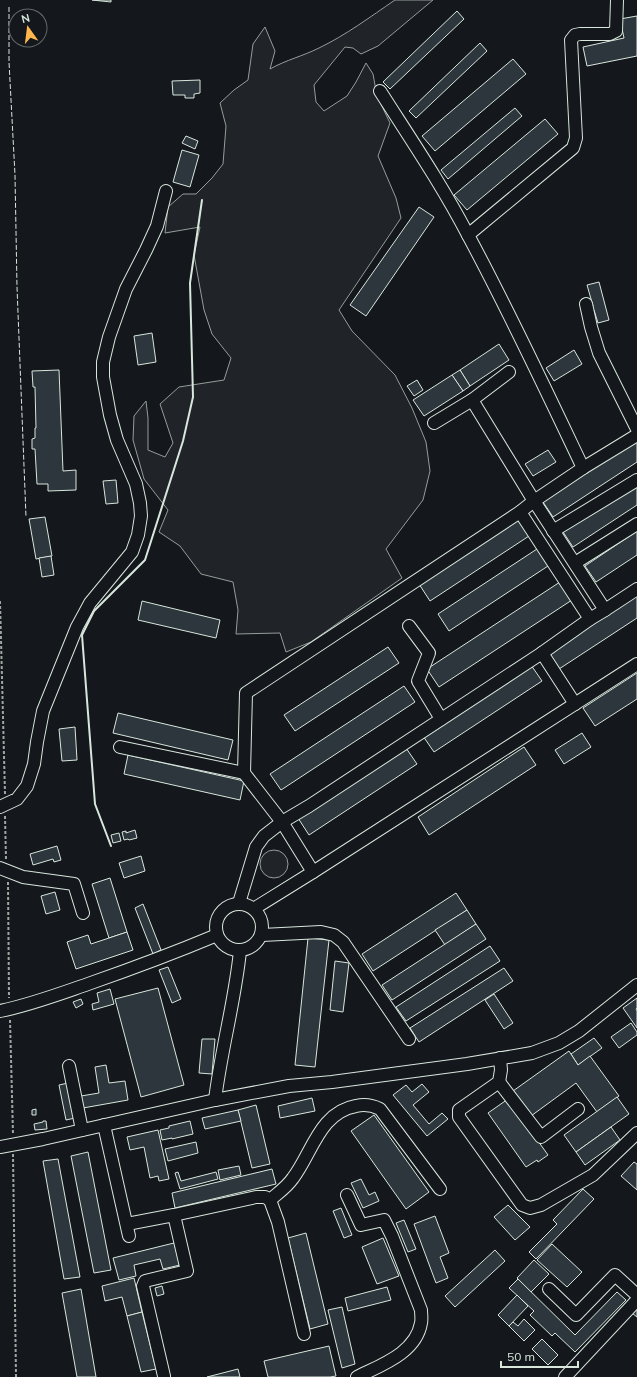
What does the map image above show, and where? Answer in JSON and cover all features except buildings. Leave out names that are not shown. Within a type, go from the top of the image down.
[{"type":"street","points":[[468,235],[572,148],[576,138],[571,40],[575,35],[610,34],[616,31],[617,0]]},
{"type":"street","points":[[380,91],[434,174],[468,235],[549,395],[583,468]]},
{"type":"street","points":[[3,806],[17,799],[27,786],[34,764],[43,711],[76,627],[90,603],[132,552],[138,535],[141,516],[140,503],[136,484],[116,440],[103,377],[103,362],[109,337],[126,289],[157,226],[166,190]]},
{"type":"street","points":[[586,304],[599,352],[637,429]]},
{"type":"street","points":[[434,423],[472,400],[509,372]]},
{"type":"street","points":[[472,400],[534,501],[605,610]]},
{"type":"street","points":[[313,872],[282,822],[244,773],[246,692],[520,512],[583,468],[637,435]]},
{"type":"street","points":[[553,531],[637,480]]},
{"type":"street","points":[[520,512],[590,619]]},
{"type":"street","points":[[575,563],[637,524]]},
{"type":"street","points":[[238,903],[256,847],[264,836],[282,822],[309,806],[542,653],[590,619],[637,590]]},
{"type":"street","points":[[409,626],[429,653],[418,681],[441,719]]},
{"type":"street","points":[[542,653],[575,704]]},
{"type":"street","points":[[254,908],[313,872],[637,664]]},
{"type":"street","points":[[120,747],[244,773]]},
{"type":"street","points":[[4,869],[23,877],[74,884],[83,913]]},
{"type":"street","points":[[238,903],[254,908],[262,918],[262,935],[254,946],[240,951],[226,947],[217,935],[216,920],[224,908],[238,903]]},
{"type":"street","points":[[262,935],[321,932],[334,935],[343,942],[410,1040]]},
{"type":"street","points":[[5,1010],[60,994],[159,959],[217,935]]},
{"type":"street","points":[[215,1100],[218,1074],[238,973],[240,951]]},
{"type":"street","points":[[0,1147],[215,1100],[289,1086],[356,1079],[467,1064],[532,1053],[559,1043],[579,1032],[637,985]]},
{"type":"street","points":[[500,1058],[501,1070],[499,1082],[459,1110],[459,1117],[522,1205],[530,1208],[541,1205],[593,1175],[637,1133]]},
{"type":"street","points":[[69,1066],[82,1130]]},
{"type":"street","points":[[499,1082],[541,1137],[578,1109]]},
{"type":"street","points":[[270,1200],[292,1179],[302,1165],[319,1132],[331,1117],[352,1106],[362,1105],[374,1106],[380,1109],[440,1189]]},
{"type":"street","points":[[104,1125],[129,1236]]},
{"type":"street","points":[[347,1195],[361,1225],[384,1220],[392,1236],[421,1310],[421,1322],[418,1334],[411,1343],[394,1359],[357,1377]]},
{"type":"street","points":[[127,1224],[256,1197],[265,1197],[270,1200],[278,1222],[304,1334]]},
{"type":"street","points":[[164,1376],[143,1286],[145,1281],[187,1271],[174,1215]]},
{"type":"street","points":[[549,1289],[576,1315],[615,1275],[637,1295]]},
{"type":"street","points":[[565,1377],[637,1300]]},
{"type":"path","points":[[0,601],[5,1010],[13,1145],[16,1377]]},
{"type":"shaded area","points":[[395,0],[433,0],[378,46],[361,54],[353,48],[345,47],[314,85],[316,102],[324,111],[347,96],[366,63],[373,74],[377,96],[390,123],[378,156],[396,198],[401,218],[339,310],[352,331],[395,375],[412,408],[426,442],[430,471],[423,500],[386,549],[402,578],[311,642],[286,652],[280,633],[236,634],[238,610],[233,582],[201,574],[180,546],[159,532],[168,510],[144,479],[133,440],[134,416],[146,401],[148,418],[148,450],[165,457],[173,443],[160,404],[179,387],[224,380],[231,358],[212,334],[204,310],[194,255],[200,227],[165,233],[168,207],[183,194],[196,194],[223,164],[226,126],[220,103],[248,80],[253,44],[265,27],[275,51],[270,69],[329,43],[358,26]]},
{"type":"shaded area","points":[[274,850],[284,854],[288,864],[284,874],[274,878],[264,874],[260,864],[264,854]]},
{"type":"fence","points":[[9,7],[9,62],[15,175],[17,287],[26,517]]},
{"type":"wall","points":[[111,846],[95,804],[82,635],[94,611],[145,560],[183,441],[193,397],[190,283],[202,200]]}]
